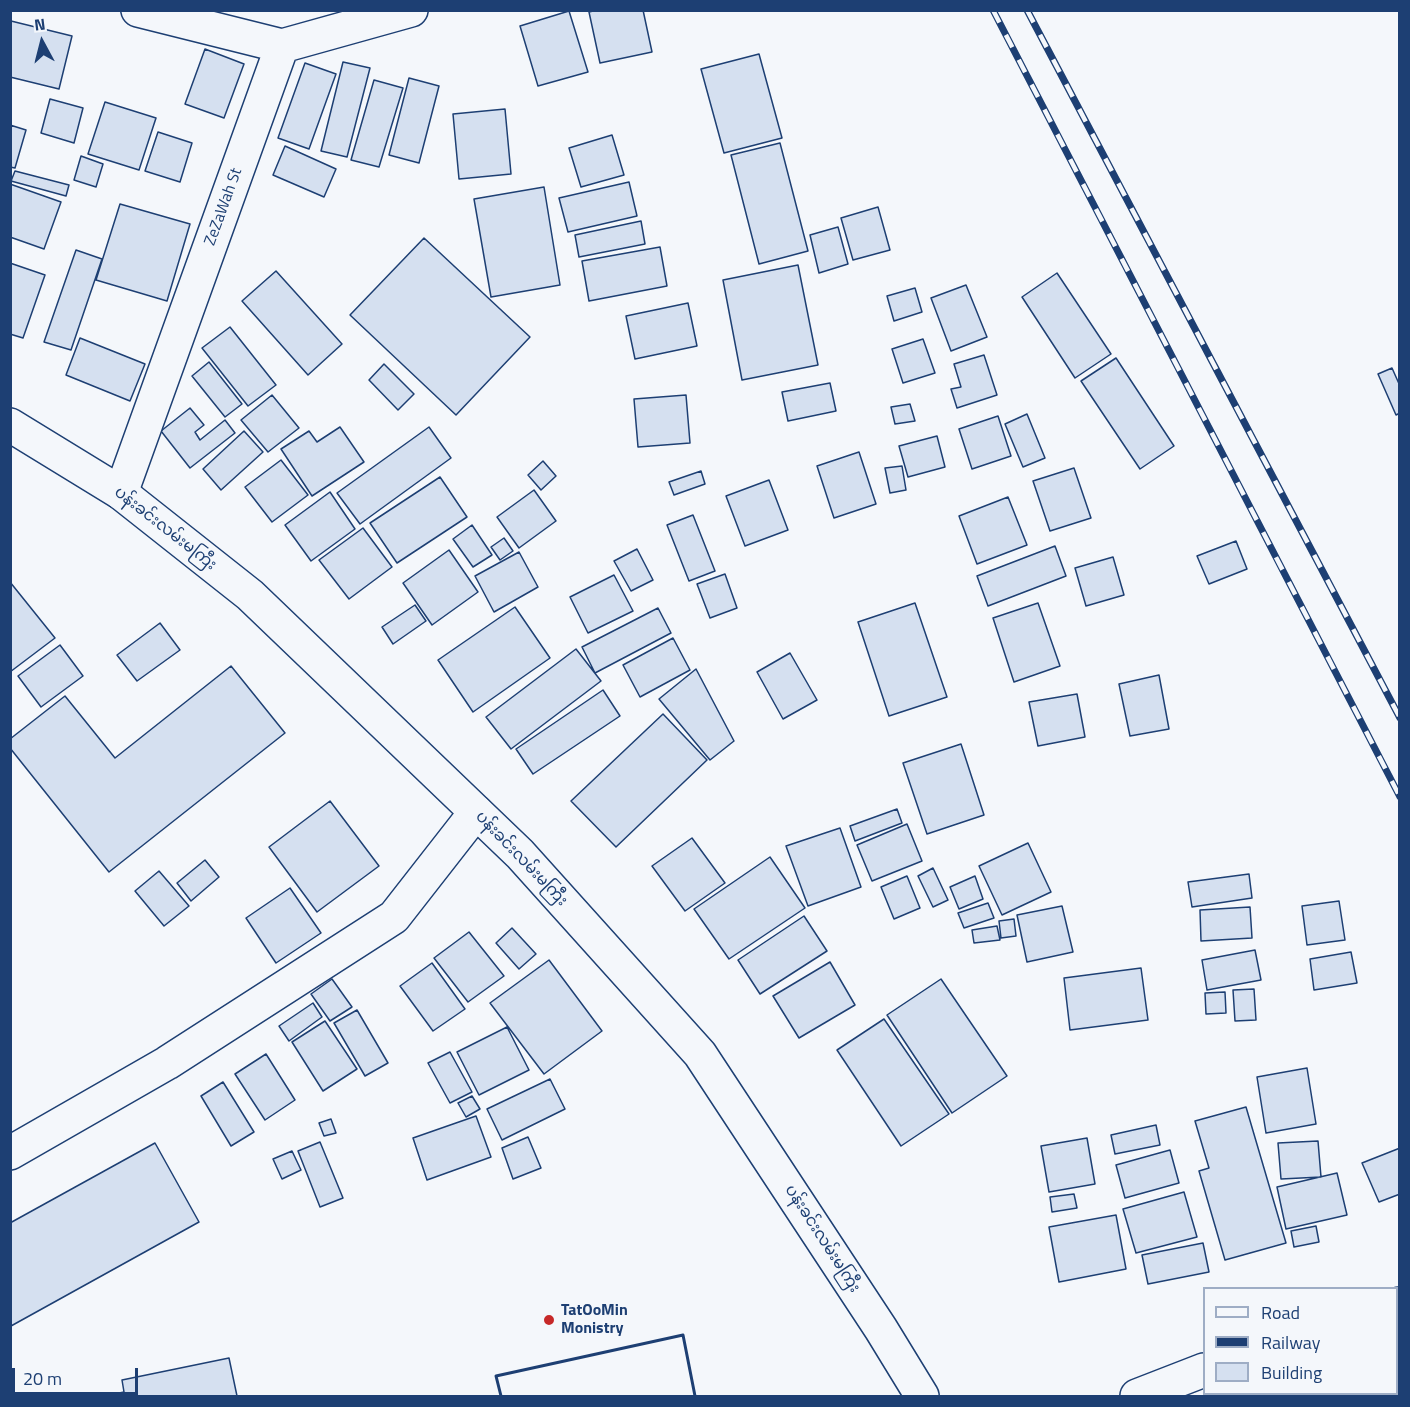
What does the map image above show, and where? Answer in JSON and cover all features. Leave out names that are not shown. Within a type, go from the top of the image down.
[{"type":"main road","points":[[138,10],[282,46],[411,10]]},
{"type":"main road","name":"ZeZaWah St","points":[[121,493],[282,46]]},
{"type":"main road","name":"ပန်းခင်းလမ်းမကြီး","points":[[10,424],[121,493],[250,595],[520,854],[700,1054],[881,1329],[922,1396]]},
{"type":"main road","points":[[10,1153],[167,1063],[394,917],[476,812]]},
{"type":"main road","points":[[1137,1396],[1203,1370]]},
{"type":"building","points":[[643,10],[652,52],[600,63],[589,12]]},
{"type":"building","points":[[569,11],[588,72],[538,86],[520,26]]},
{"type":"building","points":[[11,21],[72,36],[59,89],[10,77]]},
{"type":"building","points":[[205,49],[244,64],[224,118],[185,104]]},
{"type":"building","points":[[759,54],[782,138],[724,153],[701,69]]},
{"type":"building","points":[[343,62],[370,68],[347,157],[321,151]]},
{"type":"building","points":[[305,63],[336,74],[309,149],[278,138]]},
{"type":"building","points":[[409,78],[439,86],[419,163],[389,155]]},
{"type":"building","points":[[374,80],[403,88],[379,167],[351,160]]},
{"type":"building","points":[[50,99],[83,108],[74,143],[41,133]]},
{"type":"building","points":[[105,102],[156,118],[139,170],[88,154]]},
{"type":"building","points":[[505,109],[511,174],[459,179],[453,114]]},
{"type":"building","points":[[10,125],[26,130],[15,168],[10,167]]},
{"type":"building","points":[[158,132],[192,143],[180,182],[145,171]]},
{"type":"building","points":[[612,135],[624,175],[581,187],[569,148]]},
{"type":"building","points":[[780,143],[808,251],[759,264],[731,155]]},
{"type":"building","points":[[285,146],[336,169],[324,197],[273,175]]},
{"type":"building","points":[[81,156],[103,164],[96,187],[74,180]]},
{"type":"building","points":[[15,171],[69,185],[66,196],[11,181]]},
{"type":"building","points":[[629,182],[637,216],[568,232],[559,198]]},
{"type":"building","points":[[10,184],[61,202],[44,249],[10,237]]},
{"type":"building","points":[[544,187],[560,285],[491,297],[474,199]]},
{"type":"building","points":[[120,204],[190,224],[167,301],[96,280]]},
{"type":"building","points":[[878,207],[890,250],[853,260],[841,218]]},
{"type":"building","points":[[641,221],[645,244],[579,257],[575,235]]},
{"type":"building","points":[[838,227],[848,264],[819,273],[810,235]]},
{"type":"building","points":[[424,238],[530,337],[456,415],[350,315]]},
{"type":"building","points":[[660,247],[667,286],[589,301],[582,261]]},
{"type":"building","points":[[76,250],[102,259],[71,350],[44,342]]},
{"type":"building","points":[[10,263],[45,275],[23,338],[10,334]]},
{"type":"building","points":[[798,265],[818,365],[742,380],[723,280]]},
{"type":"building","points":[[276,271],[342,344],[308,375],[242,301]]},
{"type":"building","points":[[1057,273],[1111,354],[1075,378],[1022,297]]},
{"type":"building","points":[[966,285],[987,337],[951,351],[931,298]]},
{"type":"building","points":[[915,288],[922,312],[894,321],[887,296]]},
{"type":"building","points":[[688,303],[697,346],[635,359],[626,316]]},
{"type":"building","points":[[230,327],[276,385],[248,406],[202,348]]},
{"type":"building","points":[[80,338],[145,364],[130,401],[66,375]]},
{"type":"building","points":[[923,339],[935,373],[903,383],[892,349]]},
{"type":"building","points":[[984,355],[997,395],[957,408],[951,389],[961,387],[954,364]]},
{"type":"building","points":[[1116,358],[1174,446],[1140,469],[1081,381]]},
{"type":"building","points":[[209,362],[242,404],[225,417],[192,376]]},
{"type":"building","points":[[384,364],[414,394],[398,410],[369,380]]},
{"type":"building","points":[[1392,368],[1400,386],[1400,413],[1396,415],[1378,374]]},
{"type":"building","points":[[830,383],[836,411],[788,421],[782,392]]},
{"type":"building","points":[[272,395],[299,428],[268,452],[241,420]]},
{"type":"building","points":[[686,395],[690,443],[638,447],[634,399]]},
{"type":"building","points":[[910,404],[915,421],[895,424],[891,407]]},
{"type":"building","points":[[190,408],[204,425],[195,432],[200,440],[225,420],[235,433],[190,468],[161,431]]},
{"type":"building","points":[[1027,414],[1045,458],[1023,467],[1005,424]]},
{"type":"building","points":[[998,416],[1011,456],[972,469],[959,429]]},
{"type":"building","points":[[340,427],[364,462],[312,496],[281,449],[309,431],[317,442]]},
{"type":"building","points":[[429,427],[451,458],[360,524],[337,493]]},
{"type":"building","points":[[244,431],[263,452],[221,490],[203,469]]},
{"type":"building","points":[[937,436],[945,467],[908,477],[899,446]]},
{"type":"building","points":[[859,452],[876,504],[834,518],[817,466]]},
{"type":"building","points":[[281,460],[308,495],[272,522],[245,487]]},
{"type":"building","points":[[543,461],[556,476],[541,490],[528,475]]},
{"type":"building","points":[[902,466],[906,490],[890,493],[885,468]]},
{"type":"building","points":[[1074,468],[1091,518],[1050,531],[1033,481]]},
{"type":"building","points":[[701,471],[705,484],[674,495],[669,482]]},
{"type":"building","points":[[440,477],[467,517],[397,563],[370,523]]},
{"type":"building","points":[[769,480],[788,530],[745,546],[726,496]]},
{"type":"building","points":[[534,490],[556,521],[519,548],[497,517]]},
{"type":"building","points":[[330,492],[355,529],[311,561],[285,525]]},
{"type":"building","points":[[1008,497],[1027,545],[977,564],[959,516]]},
{"type":"building","points":[[693,515],[715,571],[689,581],[667,525]]},
{"type":"building","points":[[472,525],[492,555],[473,567],[453,539]]},
{"type":"building","points":[[363,528],[392,567],[349,599],[319,560]]},
{"type":"building","points":[[504,538],[513,551],[500,560],[491,547]]},
{"type":"building","points":[[1236,541],[1247,569],[1209,584],[1197,556]]},
{"type":"building","points":[[1055,546],[1066,576],[988,606],[977,576]]},
{"type":"building","points":[[637,549],[653,580],[631,591],[614,561]]},
{"type":"building","points":[[449,550],[478,592],[432,625],[403,583]]},
{"type":"building","points":[[519,552],[538,587],[494,612],[475,576]]},
{"type":"building","points":[[1113,557],[1124,595],[1086,606],[1075,568]]},
{"type":"building","points":[[725,574],[737,608],[710,618],[697,584]]},
{"type":"building","points":[[614,575],[633,611],[588,633],[570,597]]},
{"type":"building","points":[[10,582],[55,638],[10,672]]},
{"type":"building","points":[[915,603],[947,697],[889,716],[858,622]]},
{"type":"building","points":[[1038,603],[1060,666],[1014,682],[993,618]]},
{"type":"building","points":[[415,605],[426,621],[393,644],[382,627]]},
{"type":"building","points":[[515,607],[550,658],[473,712],[438,660]]},
{"type":"building","points":[[658,608],[671,633],[595,673],[582,647]]},
{"type":"building","points":[[160,623],[180,650],[137,681],[117,655]]},
{"type":"building","points":[[673,638],[690,670],[640,697],[623,665]]},
{"type":"building","points":[[60,645],[83,676],[41,707],[18,676]]},
{"type":"building","points":[[576,649],[601,681],[511,749],[486,717]]},
{"type":"building","points":[[790,653],[817,700],[783,719],[757,672]]},
{"type":"building","points":[[231,666],[285,733],[109,872],[10,748],[10,739],[65,696],[115,758]]},
{"type":"building","points":[[696,669],[734,741],[710,760],[659,699]]},
{"type":"building","points":[[1159,675],[1169,729],[1130,736],[1119,684]]},
{"type":"building","points":[[603,690],[620,716],[533,774],[516,749]]},
{"type":"building","points":[[1077,694],[1085,737],[1038,746],[1029,702]]},
{"type":"building","points":[[663,714],[707,760],[616,847],[571,801]]},
{"type":"building","points":[[961,744],[984,815],[927,834],[903,763]]},
{"type":"building","points":[[330,801],[379,866],[317,912],[269,847]]},
{"type":"building","points":[[897,809],[902,823],[855,841],[850,826]]},
{"type":"building","points":[[907,824],[922,861],[872,881],[857,845]]},
{"type":"building","points":[[840,828],[861,887],[808,906],[786,846]]},
{"type":"building","points":[[692,838],[725,883],[685,911],[652,866]]},
{"type":"building","points":[[1028,843],[1051,892],[1002,915],[979,866]]},
{"type":"building","points":[[770,857],[805,908],[729,959],[694,909]]},
{"type":"building","points":[[205,860],[219,877],[191,901],[177,883]]},
{"type":"building","points":[[933,868],[948,900],[933,907],[918,876]]},
{"type":"building","points":[[159,871],[189,906],[164,926],[135,891]]},
{"type":"building","points":[[1249,874],[1252,898],[1192,907],[1188,882]]},
{"type":"building","points":[[907,876],[920,908],[894,919],[881,887]]},
{"type":"building","points":[[975,876],[983,899],[959,909],[950,887]]},
{"type":"building","points":[[290,888],[321,933],[276,963],[246,918]]},
{"type":"building","points":[[1339,901],[1345,940],[1307,945],[1302,906]]},
{"type":"building","points":[[988,903],[994,918],[964,928],[958,913]]},
{"type":"building","points":[[1062,906],[1073,952],[1027,962],[1017,915]]},
{"type":"building","points":[[1250,907],[1252,938],[1201,941],[1200,910]]},
{"type":"building","points":[[804,916],[827,951],[760,994],[738,960]]},
{"type":"building","points":[[1014,919],[1016,936],[1001,938],[999,921]]},
{"type":"building","points":[[997,926],[1000,940],[974,943],[972,930]]},
{"type":"building","points":[[512,928],[536,954],[519,969],[496,943]]},
{"type":"building","points":[[469,932],[504,976],[468,1002],[434,958]]},
{"type":"building","points":[[1255,950],[1261,980],[1207,990],[1202,960]]},
{"type":"building","points":[[1351,952],[1357,983],[1314,990],[1310,959]]},
{"type":"building","points":[[549,960],[602,1031],[544,1074],[490,1003]]},
{"type":"building","points":[[830,962],[855,1005],[799,1038],[773,996]]},
{"type":"building","points":[[432,963],[465,1009],[433,1031],[400,986]]},
{"type":"building","points":[[1141,968],[1148,1020],[1070,1030],[1064,978]]},
{"type":"building","points":[[332,979],[352,1007],[330,1021],[311,994]]},
{"type":"building","points":[[941,979],[1007,1076],[952,1113],[887,1015]]},
{"type":"building","points":[[1254,989],[1256,1020],[1235,1021],[1233,990]]},
{"type":"building","points":[[1225,992],[1226,1013],[1206,1014],[1205,993]]},
{"type":"building","points":[[313,1003],[322,1017],[289,1041],[279,1026]]},
{"type":"building","points":[[357,1010],[388,1063],[365,1076],[334,1023]]},
{"type":"building","points":[[884,1019],[949,1114],[901,1146],[837,1050]]},
{"type":"building","points":[[325,1021],[357,1069],[323,1091],[292,1042]]},
{"type":"building","points":[[507,1027],[529,1070],[479,1095],[457,1052]]},
{"type":"building","points":[[450,1052],[472,1092],[450,1103],[428,1063]]},
{"type":"building","points":[[266,1054],[295,1100],[265,1120],[235,1074]]},
{"type":"building","points":[[1307,1068],[1316,1124],[1266,1133],[1257,1077]]},
{"type":"building","points":[[550,1079],[565,1109],[502,1140],[487,1109]]},
{"type":"building","points":[[223,1082],[254,1132],[231,1146],[201,1096]]},
{"type":"building","points":[[472,1096],[480,1109],[466,1117],[458,1103]]},
{"type":"building","points":[[1246,1107],[1286,1243],[1225,1260],[1199,1171],[1209,1168],[1195,1121]]},
{"type":"building","points":[[476,1116],[491,1157],[427,1180],[413,1138]]},
{"type":"building","points":[[331,1119],[336,1133],[324,1136],[319,1123]]},
{"type":"building","points":[[1156,1125],[1160,1145],[1115,1154],[1111,1135]]},
{"type":"building","points":[[528,1137],[541,1168],[513,1179],[502,1148]]},
{"type":"building","points":[[1087,1138],[1095,1184],[1049,1192],[1041,1146]]},
{"type":"building","points":[[1318,1141],[1321,1177],[1281,1179],[1278,1143]]},
{"type":"building","points":[[320,1142],[343,1198],[320,1207],[298,1151]]},
{"type":"building","points":[[155,1143],[199,1222],[11,1326],[10,1223]]},
{"type":"building","points":[[1400,1148],[1400,1194],[1379,1202],[1362,1163]]},
{"type":"building","points":[[1170,1150],[1179,1183],[1125,1198],[1116,1165]]},
{"type":"building","points":[[292,1151],[301,1170],[282,1179],[273,1159]]},
{"type":"building","points":[[1337,1173],[1347,1215],[1286,1229],[1277,1187]]},
{"type":"building","points":[[1184,1192],[1197,1237],[1136,1253],[1123,1209]]},
{"type":"building","points":[[1074,1194],[1077,1208],[1052,1212],[1050,1197]]},
{"type":"building","points":[[1116,1215],[1126,1269],[1059,1282],[1049,1227]]},
{"type":"building","points":[[1316,1226],[1319,1242],[1294,1247],[1291,1231]]},
{"type":"building","points":[[1203,1243],[1209,1272],[1148,1284],[1142,1255]]},
{"type":"building","points":[[229,1358],[237,1396],[105,1396],[124,1392],[122,1380]]},
{"type":"railway","points":[[993,10],[1400,797]]},
{"type":"railway","points":[[1027,10],[1400,718]]},
{"type":"wall","points":[[501,1396],[496,1376],[683,1335],[695,1396]]},
{"type":"place","name":"TatOoMin Monistry","points":[[549,1320]]}]
